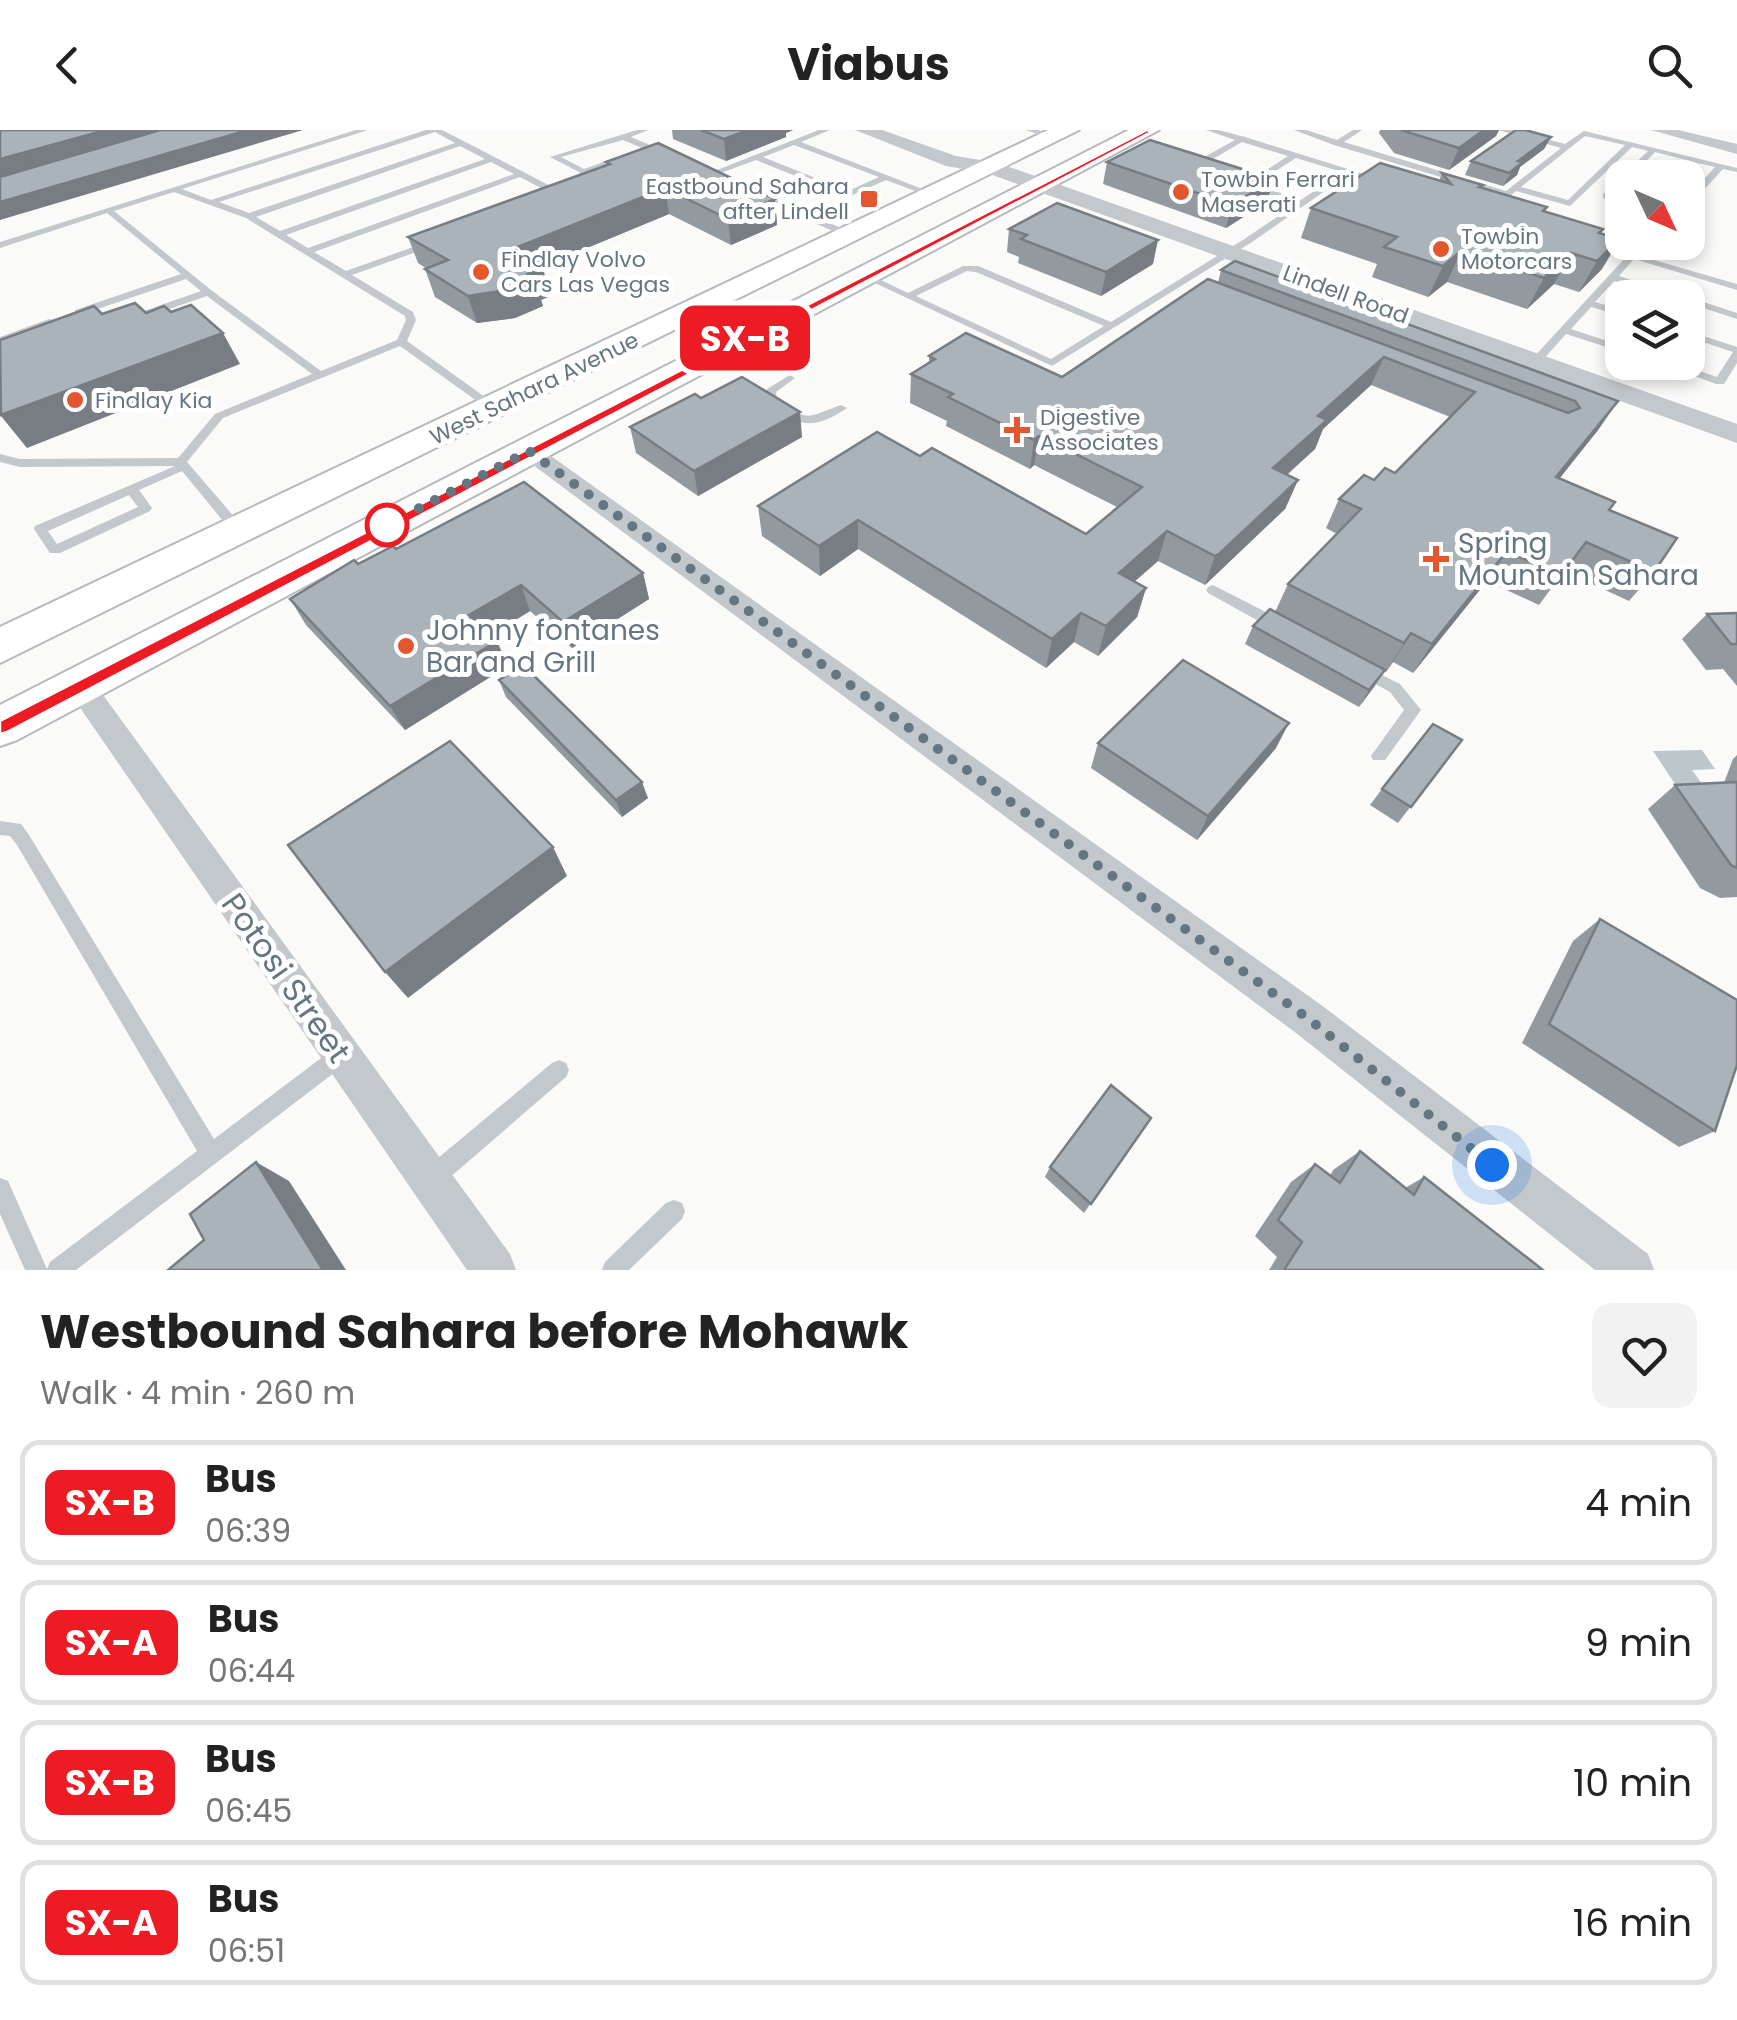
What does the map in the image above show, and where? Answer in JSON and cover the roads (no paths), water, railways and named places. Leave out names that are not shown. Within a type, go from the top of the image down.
[{"type":"main road","name":"West Sahara Avenue","points":[[0,727],[1147,130]]},
{"type":"main road","name":"West Sahara Avenue","points":[[0,646],[852,236],[934,195],[971,169],[1050,132]]},
{"type":"main road","points":[[529,451],[524,438],[534,422],[576,390],[596,358]]},
{"type":"main road","points":[[422,507],[436,474],[463,457],[499,420],[492,407]]},
{"type":"street","name":"Lindell Road","points":[[864,130],[1218,259],[1535,362],[1737,434]]},
{"type":"street","points":[[1659,130],[1737,148]]},
{"type":"street","name":"Lindell Road","points":[[1218,259],[1362,322],[1737,461]]},
{"type":"street","points":[[1362,322],[1397,324],[1521,366],[1535,362]]},
{"type":"street","points":[[529,451],[1310,1020],[1522,1190],[1632,1270]]},
{"type":"street","name":"Potosi Street","points":[[80,685],[494,1270]]},
{"type":"lane","points":[[0,245],[364,130]]},
{"type":"lane","points":[[212,202],[435,130],[561,195],[543,201]]},
{"type":"lane","points":[[611,130],[680,161]]},
{"type":"lane","points":[[644,130],[554,157],[583,172],[650,148]]},
{"type":"lane","points":[[711,174],[826,130]]},
{"type":"lane","points":[[1210,130],[1384,182]]},
{"type":"lane","points":[[1298,130],[1507,194],[1586,131]]},
{"type":"lane","points":[[1337,142],[1358,130]]},
{"type":"lane","points":[[1573,130],[1737,170]]},
{"type":"lane","points":[[1497,144],[1507,131],[1567,146]]},
{"type":"lane","points":[[1210,174],[1192,168],[1242,139]]},
{"type":"lane","points":[[794,142],[934,195]]},
{"type":"lane","points":[[250,216],[461,143]]},
{"type":"lane","points":[[1518,189],[1570,204],[1632,144]]},
{"type":"lane","points":[[1642,160],[1652,150]]},
{"type":"lane","points":[[1248,186],[1294,155]]},
{"type":"lane","points":[[756,157],[848,194],[886,177]]},
{"type":"lane","points":[[280,234],[492,159]]},
{"type":"lane","points":[[1450,176],[1466,166]]},
{"type":"lane","points":[[1705,183],[1721,166]]},
{"type":"lane","points":[[696,168],[728,182]]},
{"type":"lane","points":[[864,276],[1052,363],[1218,259],[1348,171]]},
{"type":"lane","points":[[309,251],[520,174]]},
{"type":"lane","points":[[1229,180],[1302,203]]},
{"type":"lane","points":[[131,489],[146,508],[55,550],[40,529],[182,464],[220,416],[401,342],[411,320],[409,314],[250,216],[174,189]]},
{"type":"lane","points":[[744,189],[852,236]]},
{"type":"lane","points":[[109,211],[208,292],[320,375]]},
{"type":"lane","points":[[1578,240],[1605,248]]},
{"type":"lane","points":[[347,274],[436,241]]},
{"type":"lane","points":[[1535,362],[1628,260]]},
{"type":"lane","points":[[1646,260],[1737,287]]},
{"type":"lane","points":[[909,296],[966,268],[978,268],[1112,326]]},
{"type":"lane","points":[[0,340],[188,275]]},
{"type":"lane","points":[[1612,277],[1621,280]]},
{"type":"lane","points":[[1172,288],[1188,294]]},
{"type":"lane","points":[[139,316],[208,292]]},
{"type":"lane","points":[[1589,303],[1605,308]]},
{"type":"lane","points":[[1705,306],[1737,316]]},
{"type":"lane","points":[[1564,330],[1605,343]]},
{"type":"lane","points":[[1705,340],[1737,352],[1720,382],[1705,377]]},
{"type":"lane","points":[[401,342],[492,407]]},
{"type":"lane","points":[[790,378],[771,392],[771,402],[788,414],[814,421],[841,408]]},
{"type":"lane","points":[[0,458],[20,463],[182,464],[238,530]]},
{"type":"lane","points":[[1213,590],[1296,634]]},
{"type":"lane","points":[[1345,661],[1395,688],[1413,710],[1378,756]]},
{"type":"lane","points":[[0,828],[14,829],[23,840],[211,1154]]},
{"type":"lane","points":[[58,1270],[340,1056]]},
{"type":"lane","points":[[430,1180],[559,1070]]},
{"type":"lane","points":[[0,1189],[36,1270]]},
{"type":"lane","points":[[613,1270],[674,1210]]},
{"type":"place","name":"Towbin Ferrari Maserati","points":[[1181,192]]},
{"type":"place","name":"Eastbound Sahara after Lindell","points":[[869,199]]},
{"type":"place","name":"Towbin Motorcars","points":[[1441,249]]},
{"type":"place","name":"Findlay Volvo Cars Las Vegas","points":[[481,272]]},
{"type":"place","name":"Findlay Kia","points":[[75,400]]},
{"type":"place","name":"Digestive Associates","points":[[1017,430]]},
{"type":"place","name":"Spring Mountain Sahara","points":[[1436,559]]},
{"type":"place","name":"Johnny fontanes Bar and Grill","points":[[406,646]]}]
